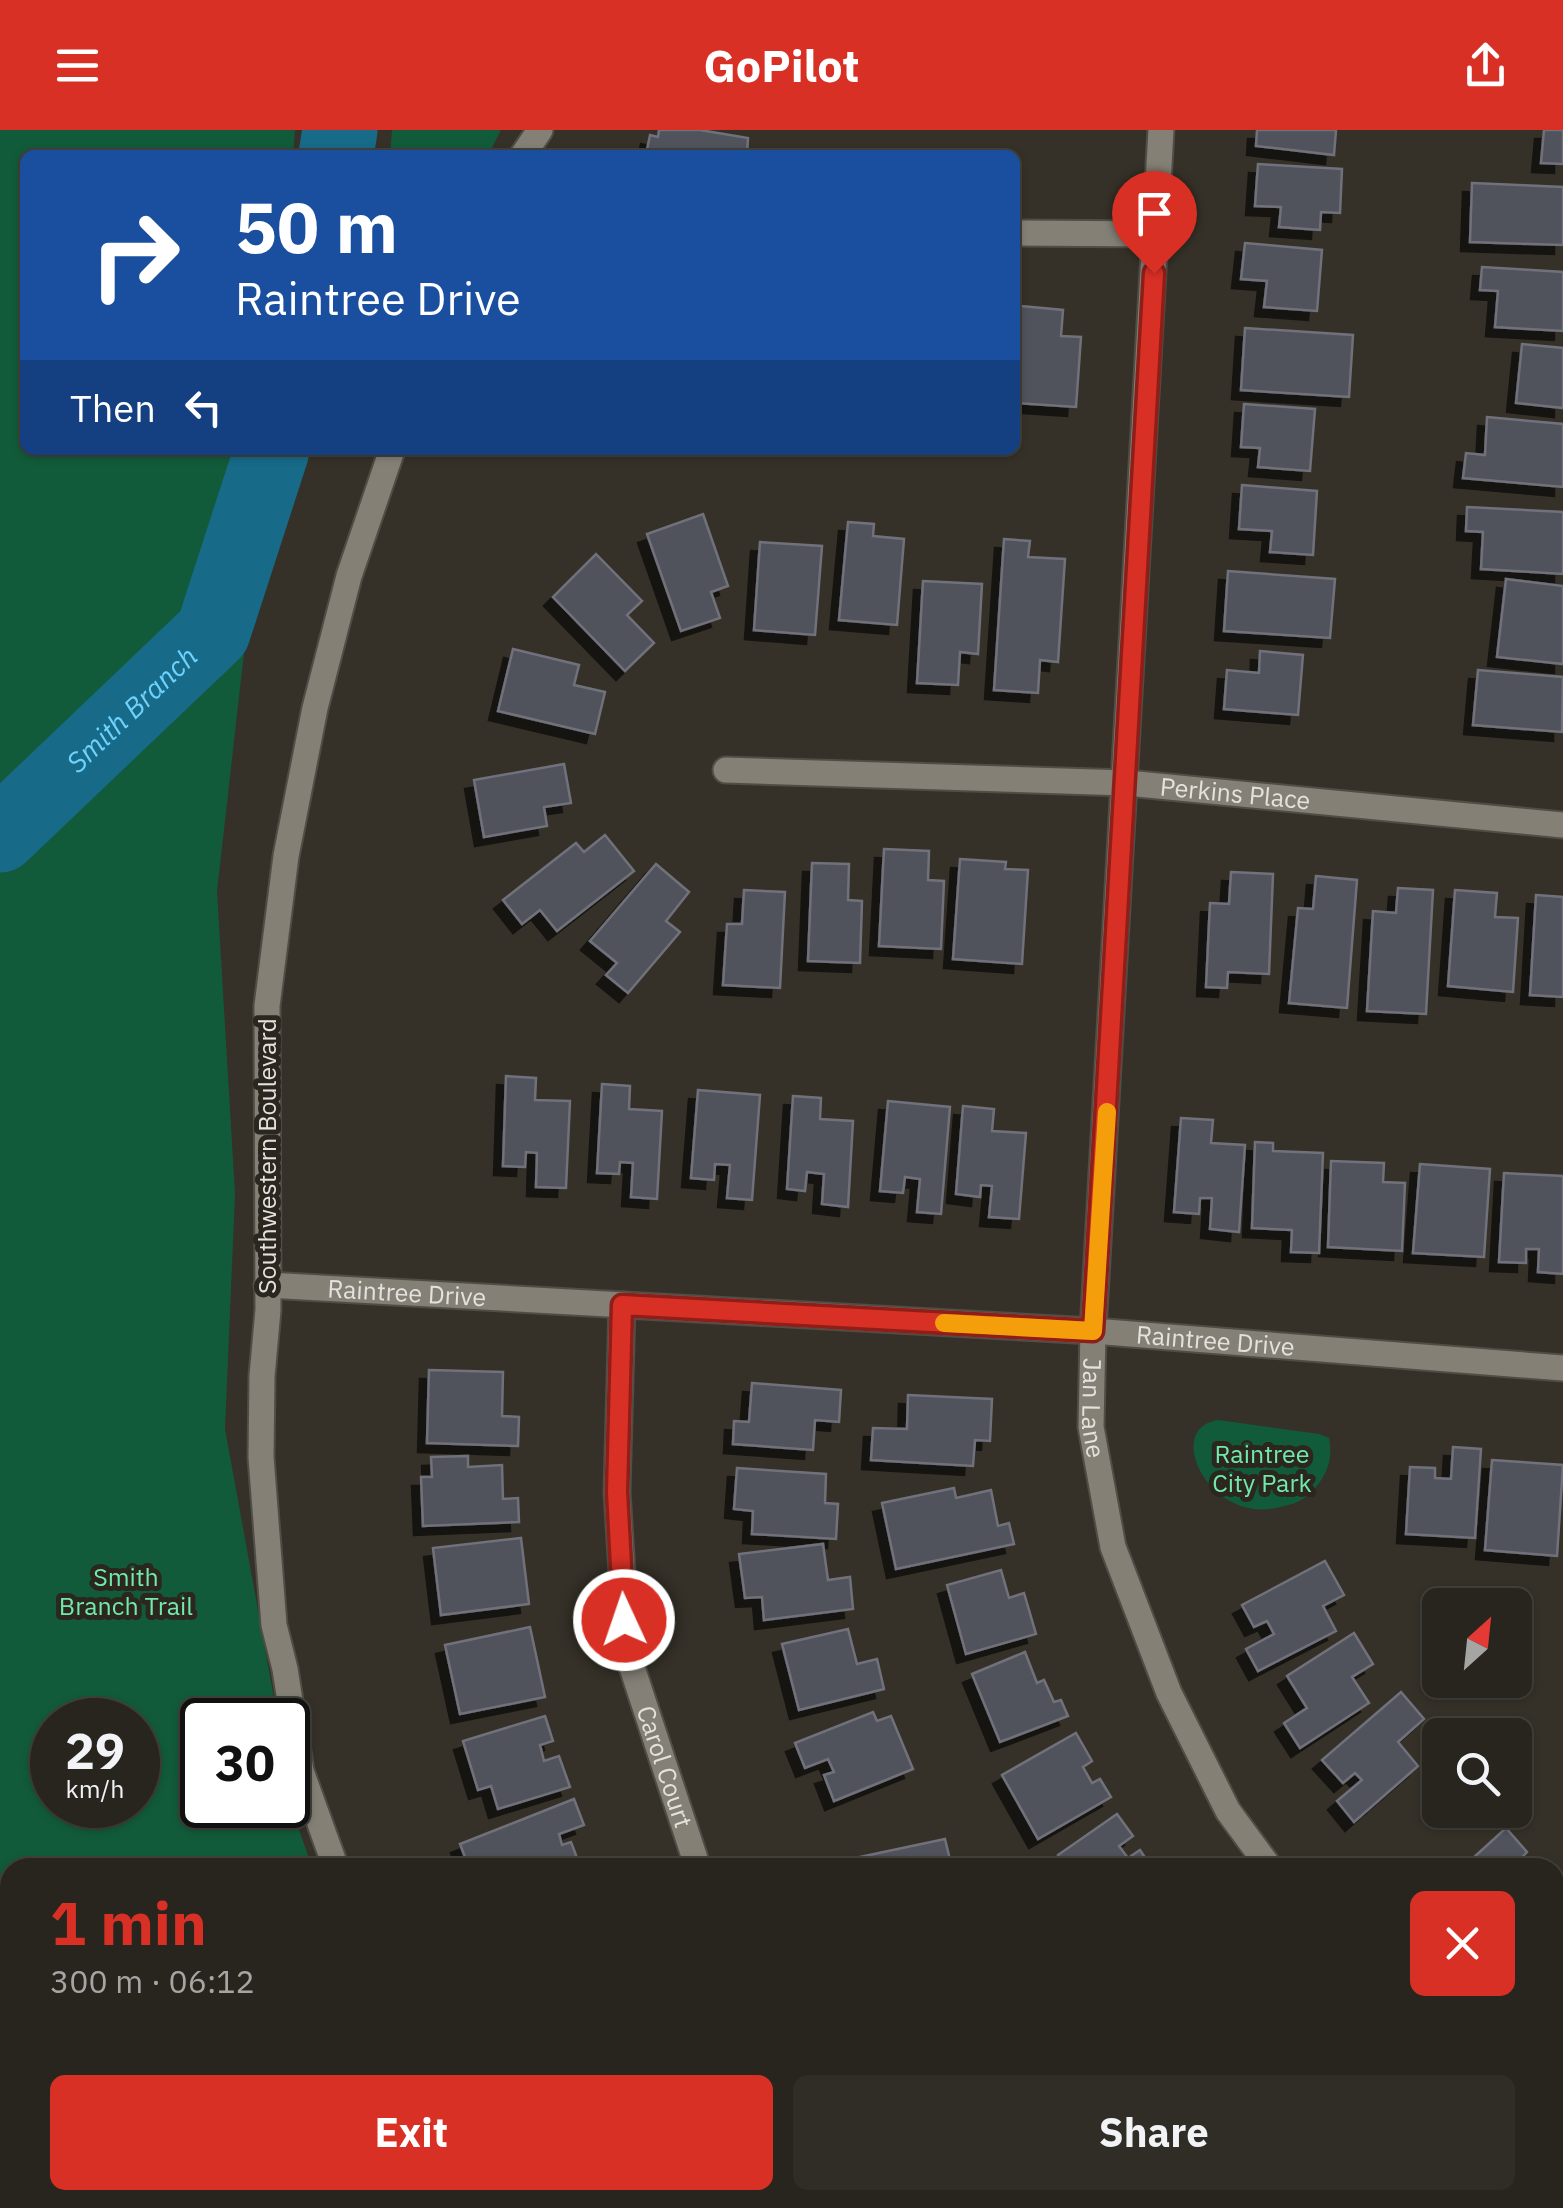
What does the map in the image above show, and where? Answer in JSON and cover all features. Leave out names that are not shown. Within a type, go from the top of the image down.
[{"type":"street","name":"Jan Lane","points":[[1161,130],[1090,1427],[1113,1547],[1169,1693],[1228,1811],[1263,1858]]},
{"type":"street","points":[[1020,233],[1156,234]]},
{"type":"street","name":"Southwestern Boulevard","points":[[332,1858],[301,1770],[274,1625],[261,1457],[267,1285],[267,1006],[286,856],[316,708],[348,576],[390,455]]},
{"type":"street","name":"Perkins Place","points":[[726,770],[1126,783],[1563,825]]},
{"type":"street","name":"Raintree Drive","points":[[267,1285],[1093,1331],[1563,1368]]},
{"type":"street","name":"Carol Court","points":[[622,1305],[617,1492],[626,1652],[695,1858]]},
{"type":"green space","name":"Smith Branch Trail","points":[[0,130],[295,130],[293,150],[20,150],[20,455],[266,455],[217,891],[235,1194],[225,1429],[274,1698],[180,1698],[180,1828],[298,1828],[309,1858],[0,1858]]},
{"type":"green space","points":[[392,130],[501,130],[491,150],[390,150]]},
{"type":"green space","name":"Raintree City Park","points":[[1218,1420],[1329,1438],[1330,1458],[1323,1477],[1306,1497],[1287,1506],[1251,1509],[1231,1501],[1213,1489],[1194,1455],[1194,1440],[1202,1427]]},
{"type":"building","points":[[659,130],[700,130],[748,138],[747,150],[647,150],[650,135],[658,137]]},
{"type":"building","points":[[1257,130],[1336,130],[1334,155],[1256,146]]},
{"type":"building","points":[[1544,130],[1563,130],[1563,164],[1541,163]]},
{"type":"building","points":[[1258,164],[1342,169],[1340,213],[1321,212],[1320,230],[1279,227],[1281,207],[1255,206]]},
{"type":"building","points":[[1472,183],[1563,187],[1563,245],[1470,242]]},
{"type":"building","points":[[1245,243],[1322,250],[1317,311],[1264,307],[1267,281],[1241,279]]},
{"type":"building","points":[[1482,267],[1563,272],[1563,331],[1495,327],[1498,291],[1480,290]]},
{"type":"building","points":[[1021,306],[1063,310],[1061,336],[1081,337],[1076,407],[1020,403]]},
{"type":"building","points":[[1245,328],[1353,335],[1349,397],[1241,390]]},
{"type":"building","points":[[1522,344],[1563,348],[1563,408],[1516,403]]},
{"type":"building","points":[[1244,404],[1315,409],[1310,471],[1258,467],[1260,448],[1241,447]]},
{"type":"building","points":[[1487,417],[1563,424],[1563,487],[1463,478],[1466,453],[1485,455]]},
{"type":"building","points":[[1242,485],[1317,491],[1313,555],[1270,552],[1272,531],[1239,529]]},
{"type":"building","points":[[1467,507],[1563,512],[1563,574],[1481,569],[1483,532],[1466,531]]},
{"type":"building","points":[[703,514],[728,586],[711,592],[720,618],[681,631],[647,534]]},
{"type":"building","points":[[848,522],[874,524],[873,536],[904,539],[897,625],[839,620]]},
{"type":"building","points":[[1004,539],[1030,541],[1028,557],[1065,559],[1058,662],[1040,660],[1038,693],[994,690]]},
{"type":"building","points":[[760,542],[822,546],[815,635],[754,630]]},
{"type":"building","points":[[596,554],[642,601],[627,615],[654,643],[625,671],[553,597]]},
{"type":"building","points":[[1228,571],[1335,579],[1330,638],[1224,631]]},
{"type":"building","points":[[1506,579],[1563,586],[1563,664],[1497,657]]},
{"type":"building","points":[[923,581],[982,584],[978,654],[960,652],[958,685],[917,683]]},
{"type":"building","points":[[513,649],[579,665],[574,685],[605,692],[595,734],[498,711]]},
{"type":"building","points":[[1260,651],[1303,655],[1298,715],[1224,709],[1227,670],[1259,673]]},
{"type":"building","points":[[1478,670],[1563,677],[1562,732],[1473,725]]},
{"type":"building","points":[[564,764],[571,803],[544,807],[547,826],[484,837],[474,780]]},
{"type":"building","points":[[605,835],[634,871],[557,931],[540,910],[522,924],[503,900],[576,843],[584,852]]},
{"type":"building","points":[[884,849],[929,851],[928,880],[944,881],[941,949],[879,946]]},
{"type":"building","points":[[960,859],[1006,862],[1005,869],[1028,870],[1022,964],[953,959]]},
{"type":"building","points":[[812,863],[849,864],[848,900],[862,901],[860,963],[808,961]]},
{"type":"building","points":[[656,864],[689,892],[666,921],[680,932],[628,993],[606,975],[617,963],[590,941]]},
{"type":"building","points":[[1231,872],[1273,874],[1269,974],[1228,972],[1227,988],[1206,987],[1210,903],[1229,904]]},
{"type":"building","points":[[1316,876],[1357,880],[1347,1008],[1289,1003],[1298,908],[1313,909]]},
{"type":"building","points":[[1398,888],[1433,890],[1426,1014],[1367,1011],[1373,911],[1396,913]]},
{"type":"building","points":[[744,890],[785,892],[780,988],[723,985],[727,924],[742,924]]},
{"type":"building","points":[[1455,890],[1497,893],[1495,917],[1518,918],[1513,992],[1448,986]]},
{"type":"building","points":[[1536,895],[1563,897],[1563,997],[1530,995]]},
{"type":"building","points":[[506,1076],[536,1078],[535,1100],[570,1101],[566,1188],[536,1187],[537,1153],[526,1152],[525,1167],[503,1166]]},
{"type":"building","points":[[602,1084],[630,1086],[629,1109],[662,1111],[657,1199],[631,1197],[633,1163],[620,1162],[619,1174],[597,1173]]},
{"type":"building","points":[[698,1090],[760,1095],[752,1200],[727,1198],[730,1165],[715,1164],[714,1180],[691,1178]]},
{"type":"building","points":[[793,1096],[821,1098],[820,1119],[853,1121],[848,1207],[822,1204],[824,1174],[807,1172],[805,1191],[787,1189]]},
{"type":"building","points":[[888,1101],[950,1107],[941,1214],[917,1212],[920,1179],[905,1177],[903,1193],[880,1191]]},
{"type":"building","points":[[963,1106],[994,1109],[992,1131],[1026,1133],[1019,1219],[989,1217],[992,1186],[981,1185],[980,1197],[956,1194]]},
{"type":"building","points":[[1181,1118],[1213,1120],[1211,1143],[1245,1145],[1239,1232],[1210,1229],[1212,1198],[1200,1198],[1199,1214],[1174,1212]]},
{"type":"building","points":[[1255,1142],[1273,1143],[1273,1151],[1323,1153],[1319,1253],[1291,1252],[1292,1230],[1252,1228]]},
{"type":"building","points":[[1331,1161],[1384,1163],[1383,1182],[1405,1183],[1402,1251],[1328,1247]]},
{"type":"building","points":[[1420,1164],[1490,1169],[1484,1257],[1413,1253]]},
{"type":"building","points":[[1504,1173],[1563,1176],[1563,1274],[1538,1272],[1539,1249],[1526,1249],[1526,1263],[1499,1262]]},
{"type":"building","points":[[429,1370],[503,1372],[502,1416],[519,1417],[518,1446],[427,1443]]},
{"type":"building","points":[[752,1383],[841,1390],[839,1422],[815,1420],[813,1450],[733,1444],[734,1421],[749,1422]]},
{"type":"building","points":[[908,1395],[992,1399],[990,1441],[975,1440],[973,1466],[871,1460],[873,1428],[907,1429]]},
{"type":"building","points":[[1453,1447],[1481,1449],[1475,1538],[1406,1534],[1410,1467],[1435,1468],[1435,1478],[1451,1479]]},
{"type":"building","points":[[468,1456],[468,1467],[502,1465],[503,1499],[518,1498],[519,1522],[423,1526],[421,1477],[432,1477],[431,1457]]},
{"type":"building","points":[[1492,1460],[1563,1465],[1557,1556],[1485,1550]]},
{"type":"building","points":[[737,1468],[826,1474],[825,1503],[838,1504],[836,1539],[752,1534],[753,1511],[734,1509]]},
{"type":"building","points":[[954,1488],[956,1498],[991,1490],[998,1526],[1009,1523],[1014,1544],[896,1569],[882,1503]]},
{"type":"building","points":[[521,1538],[529,1604],[441,1615],[433,1548]]},
{"type":"building","points":[[823,1544],[828,1580],[850,1577],[853,1609],[764,1620],[762,1597],[745,1598],[739,1554]]},
{"type":"building","points":[[1325,1561],[1344,1595],[1323,1606],[1336,1631],[1258,1671],[1246,1649],[1274,1634],[1267,1621],[1254,1627],[1242,1605]]},
{"type":"building","points":[[1001,1570],[1009,1598],[1024,1593],[1036,1634],[966,1654],[947,1585]]},
{"type":"building","points":[[530,1627],[545,1697],[460,1714],[445,1645]]},
{"type":"building","points":[[848,1629],[857,1664],[877,1659],[884,1689],[799,1710],[782,1644]]},
{"type":"building","points":[[1354,1633],[1373,1664],[1352,1677],[1369,1703],[1300,1748],[1284,1723],[1307,1708],[1287,1676]]},
{"type":"building","points":[[1025,1652],[1037,1683],[1044,1680],[1054,1702],[1061,1700],[1068,1716],[1000,1742],[972,1674]]},
{"type":"building","points":[[1401,1692],[1423,1718],[1398,1742],[1418,1766],[1354,1822],[1337,1801],[1362,1780],[1355,1773],[1343,1783],[1322,1760]]},
{"type":"building","points":[[873,1712],[877,1721],[891,1716],[913,1769],[834,1801],[824,1775],[834,1772],[828,1759],[805,1768],[795,1743]]},
{"type":"building","points":[[545,1716],[553,1741],[540,1745],[544,1761],[559,1756],[570,1787],[498,1809],[491,1786],[478,1790],[463,1741]]},
{"type":"building","points":[[1076,1733],[1092,1761],[1083,1767],[1092,1783],[1100,1779],[1111,1797],[1038,1839],[1002,1775]]},
{"type":"building","points":[[574,1799],[584,1825],[559,1834],[562,1845],[571,1842],[577,1858],[465,1858],[460,1844]]},
{"type":"building","points":[[1117,1814],[1133,1836],[1119,1846],[1128,1858],[1058,1855]]},
{"type":"building","points":[[1506,1828],[1527,1852],[1521,1858],[1473,1858]]},
{"type":"building","points":[[945,1839],[950,1858],[860,1858]]},
{"type":"building","points":[[1140,1850],[1145,1858],[1128,1858]]},
{"type":"waterway","name":"Smith Branch","points":[[337,150],[340,130]]},
{"type":"waterway","name":"Smith Branch","points":[[0,835],[213,632],[270,455]]},
{"type":"slow traffic","points":[[944,1323],[1093,1331],[1107,1112]]},
{"type":"route","points":[[624,1620],[617,1492],[622,1305],[1093,1331],[1154,273]]}]
